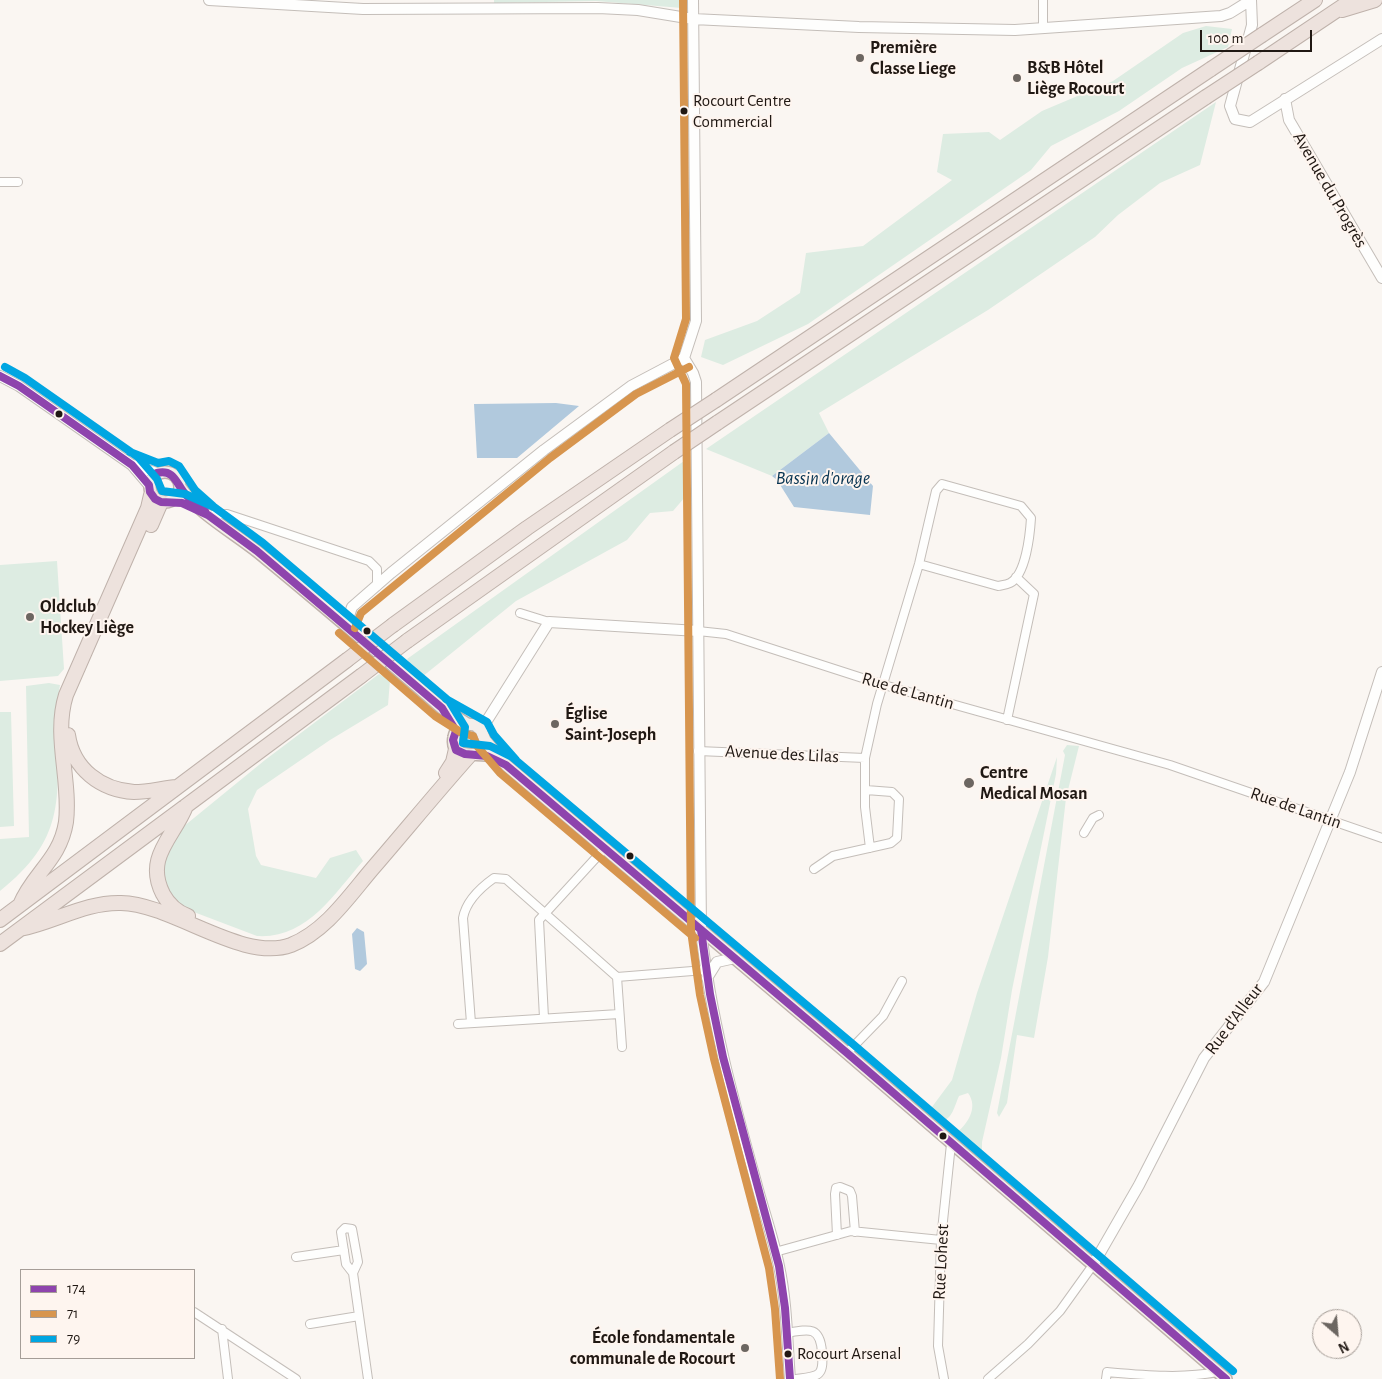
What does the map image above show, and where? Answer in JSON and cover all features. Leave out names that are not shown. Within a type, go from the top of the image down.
[{"type":"highway","points":[[0,920],[393,625],[527,528],[670,430],[1314,0]]},
{"type":"highway","points":[[0,944],[407,641],[674,452],[1352,0]]},
{"type":"highway","points":[[1334,12],[1375,0]]},
{"type":"highway","points":[[158,496],[72,696],[69,706],[67,730],[78,764],[97,781],[121,790],[134,792],[178,787]]},
{"type":"highway","points":[[20,905],[27,890],[44,871],[55,854],[66,823],[67,806],[61,720],[66,695],[148,508],[158,496]]},
{"type":"highway","points":[[186,806],[179,823],[165,840],[157,864],[158,885],[172,907],[182,913],[254,940],[270,941],[288,938],[307,928],[324,914],[447,771],[453,762],[456,749]]},
{"type":"highway","points":[[20,929],[43,924],[95,904],[123,903],[144,907],[252,947],[271,949],[290,945],[308,937],[336,912],[471,756]]},
{"type":"main road","points":[[158,496],[156,474],[168,472],[174,474],[187,496],[208,515],[257,551],[442,708],[467,724],[475,726],[506,765],[847,1053],[1221,1375]]},
{"type":"main road","points":[[158,496],[178,495],[180,487]]},
{"type":"main road","points":[[158,496],[182,503],[208,515]]},
{"type":"main road","points":[[442,708],[456,731]]},
{"type":"main road","points":[[467,724],[456,731],[453,739],[456,749],[461,754],[471,756],[486,755],[506,765]]},
{"type":"main road","points":[[471,756],[481,750],[483,735]]},
{"type":"street","points":[[209,0],[363,9],[598,8],[638,10],[693,19],[859,27],[1043,29],[1221,16],[1251,0],[1252,25],[1230,106],[1235,119],[1250,122],[1382,39]]},
{"type":"street","points":[[346,625],[352,607],[516,472],[616,396],[642,379],[684,358],[694,330],[696,312],[693,0]]},
{"type":"street","points":[[1043,0],[1043,29]]},
{"type":"street","name":"Avenue du Progrès","points":[[1286,99],[1289,120],[1382,278]]},
{"type":"street","points":[[0,182],[18,182]]},
{"type":"street","points":[[684,358],[696,382],[701,930],[706,974],[738,1116],[782,1278],[790,1379]]},
{"type":"street","points":[[0,376],[19,386],[132,465],[156,474]]},
{"type":"street","points":[[132,465],[158,496]]},
{"type":"street","name":"Avenue des Lilas","points":[[870,848],[865,807],[865,758],[919,564],[936,491],[942,484],[1021,506],[1031,518],[1030,537],[1021,570],[1016,577]]},
{"type":"street","points":[[208,515],[227,514],[369,561],[377,568],[377,586]]},
{"type":"street","points":[[919,564],[998,586],[1010,583],[1016,577],[1034,594],[1007,720]]},
{"type":"street","points":[[483,735],[549,622],[520,613]]},
{"type":"street","name":"Rue de Lantin","points":[[549,622],[726,634],[884,685],[1170,765],[1382,838]]},
{"type":"street","name":"Rue d'Alleur","points":[[1093,1265],[1139,1185],[1204,1058],[1264,982],[1329,819],[1350,772],[1382,672]]},
{"type":"street","name":"Avenue des Lilas","points":[[698,752],[865,758]]},
{"type":"street","points":[[814,869],[833,856],[891,843],[897,838],[899,798],[892,792],[866,790]]},
{"type":"street","points":[[1084,834],[1093,818],[1099,815]]},
{"type":"street","points":[[544,1018],[539,920],[605,848]]},
{"type":"street","points":[[471,1023],[464,918],[465,908],[483,886],[494,878],[506,879],[617,977],[706,974],[717,962],[735,958]]},
{"type":"street","points":[[680,912],[696,910],[700,907]]},
{"type":"street","points":[[617,977],[618,1014],[622,1047]]},
{"type":"street","points":[[847,1053],[883,1016],[902,981]]},
{"type":"street","points":[[458,1024],[618,1014]]},
{"type":"street","name":"Rue Lohest","points":[[944,1379],[938,1346],[941,1240],[951,1144]]},
{"type":"street","points":[[837,1235],[835,1194],[836,1188],[840,1186],[850,1191],[852,1196],[855,1232]]},
{"type":"street","points":[[353,1273],[358,1262],[352,1229],[345,1228],[341,1232],[346,1264],[353,1273],[368,1379]]},
{"type":"street","points":[[775,1252],[855,1232],[941,1240]]},
{"type":"street","points":[[296,1257],[344,1250]]},
{"type":"street","points":[[988,1379],[1028,1344],[1060,1311],[1093,1265]]},
{"type":"street","points":[[195,1313],[296,1379]]},
{"type":"street","points":[[310,1324],[359,1316]]},
{"type":"street","points":[[222,1329],[228,1379]]},
{"type":"street","points":[[787,1333],[810,1330],[818,1334],[822,1341],[824,1366],[821,1372],[814,1377],[796,1379]]},
{"type":"street","points":[[1106,1379],[1106,1372],[1154,1376],[1221,1375]]},
{"type":"shaded area","points":[[494,0],[682,0],[682,8],[596,1],[494,3]]},
{"type":"shaded area","points":[[1206,26],[1232,29],[1228,47],[1182,68],[1119,111],[1051,146],[1031,170],[808,324],[723,365],[701,357],[705,340],[757,321],[800,293],[806,253],[863,246],[952,180],[937,172],[943,134],[989,132],[1000,140],[1042,111],[1113,81],[1183,33]]},
{"type":"shaded area","points":[[1216,102],[1200,165],[1160,183],[1118,215],[1095,237],[988,310],[819,413],[829,433],[772,476],[706,449]]},
{"type":"shaded area","points":[[684,461],[691,490],[673,511],[650,513],[627,540],[516,601],[422,677],[414,671],[407,659]]},
{"type":"shaded area","name":"Oldclub Hockey Liège","points":[[57,561],[64,669],[58,676],[0,681],[0,565]]},
{"type":"shaded area","points":[[379,674],[390,680],[388,705],[330,740],[257,790],[248,809],[256,856],[261,865],[316,878],[330,858],[356,850],[363,861],[341,887],[305,923],[275,935],[257,936],[178,906],[163,881],[167,840],[265,760]]},
{"type":"shaded area","points":[[49,683],[60,685],[54,721],[57,726],[58,776],[57,798],[53,818],[47,836],[36,854],[21,872],[0,891],[0,839],[29,837],[26,686]]},
{"type":"shaded area","points":[[0,712],[11,712],[14,826],[0,827]]},
{"type":"shaded area","points":[[1067,745],[1079,746],[1066,798],[1048,957],[1034,1038],[1017,1035],[1007,1103],[999,1117],[997,1113],[1065,755],[1063,751]]},
{"type":"shaded area","points":[[1057,757],[1056,774],[1012,990],[1001,1058],[982,1142],[982,1158],[955,1134],[964,1126],[972,1110],[971,1099],[968,1093],[959,1096],[953,1112],[941,1122],[929,1111],[952,1080],[977,993]]},
{"type":"water","points":[[556,403],[579,406],[517,458],[477,458],[474,404]]},
{"type":"water","name":"Bassin d'orage","points":[[829,433],[873,486],[870,515],[794,507],[777,480],[772,476]]},
{"type":"water","points":[[357,928],[364,932],[367,964],[360,971],[355,969],[352,934]]},
{"type":"transit line","name":"71","points":[[683,0],[686,319],[674,358],[686,384],[691,931],[700,995],[714,1059],[769,1268],[775,1309],[780,1379]]},
{"type":"transit line","name":"79","points":[[5,367],[25,378],[138,457],[157,479],[162,491],[185,494],[214,507],[263,543],[449,701],[465,727],[463,743],[490,746],[512,757],[854,1045],[1233,1371]]},
{"type":"transit line","name":"71","points":[[355,628],[361,613],[550,458],[636,394],[689,367]]},
{"type":"transit line","name":"174","points":[[0,376],[19,386],[132,465],[149,485],[150,492],[155,499],[161,502],[182,503],[208,515],[257,551],[442,708],[456,731],[453,740],[456,750],[465,754],[487,756],[506,765],[847,1053],[1226,1379]]},
{"type":"transit line","name":"79","points":[[130,452],[158,463],[169,461],[179,466],[195,490],[213,506]]},
{"type":"transit line","name":"174","points":[[157,473],[163,472],[171,475],[186,495],[205,511]]},
{"type":"transit line","name":"71","points":[[339,633],[435,716],[462,733],[473,736],[477,746],[500,773],[695,938]]},
{"type":"transit line","name":"79","points":[[446,699],[487,722],[494,735],[516,760]]},
{"type":"transit line","name":"174","points":[[701,930],[710,994],[723,1057],[779,1266],[785,1308],[790,1379]]},
{"type":"place","name":"Première Classe Liege","points":[[860,58]]},
{"type":"place","name":"B&B Hôtel Liège Rocourt","points":[[1017,78]]},
{"type":"place","name":"Rocourt Centre Commercial","points":[[684,111]]},
{"type":"place","name":"Oldclub Hockey Liège","points":[[30,617]]},
{"type":"place","name":"Église Saint-Joseph","points":[[555,724]]},
{"type":"place","name":"Centre Medical Mosan","points":[[969,783]]},
{"type":"place","name":"École fondamentale communale de Rocourt","points":[[745,1348]]},
{"type":"place","name":"Rocourt Arsenal","points":[[788,1354]]}]
